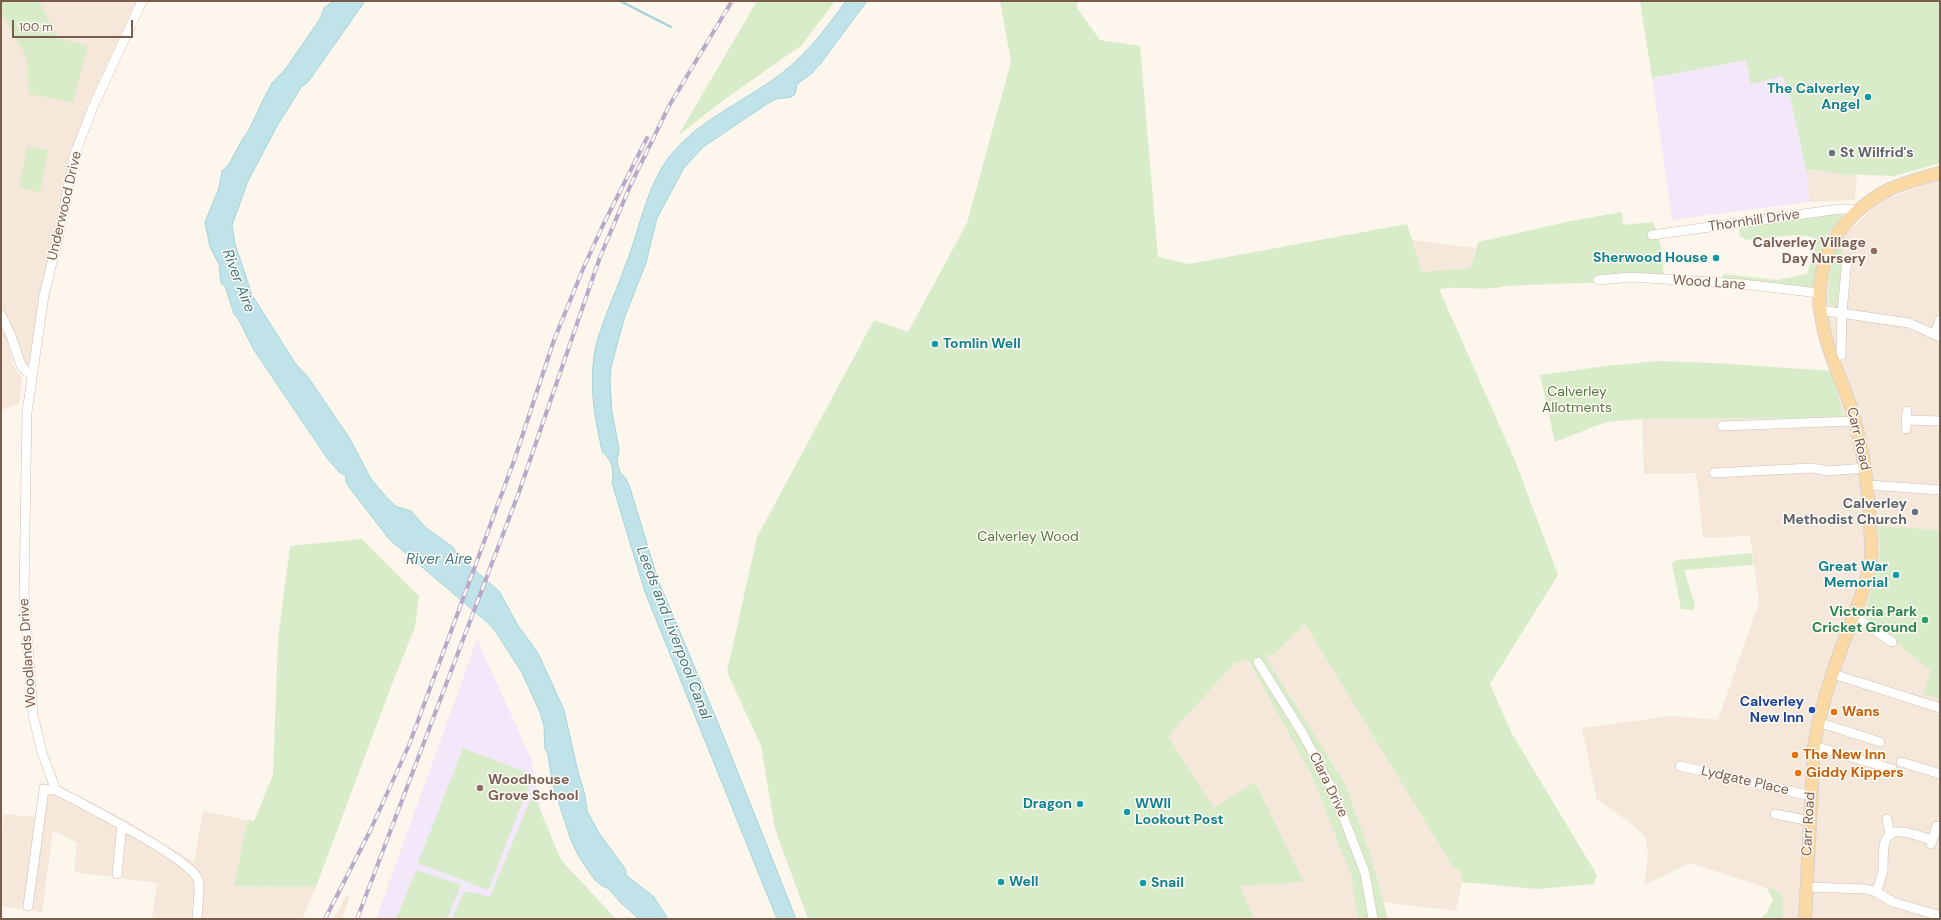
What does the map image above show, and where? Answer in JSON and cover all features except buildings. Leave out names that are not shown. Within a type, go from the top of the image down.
[{"type":"main road","name":"Carr Road","points":[[1805,919],[1814,746],[1818,722],[1867,575],[1871,554],[1868,485],[1865,468],[1855,421],[1824,332],[1820,310],[1820,292],[1824,265],[1834,237],[1856,210],[1885,191],[1940,173]]},
{"type":"street","name":"Underwood Drive","points":[[33,374],[44,295],[60,230],[74,156],[93,107],[142,1]]},
{"type":"street","name":"Thornhill Drive","points":[[1652,235],[1840,209],[1856,210]]},
{"type":"street","points":[[1841,355],[1842,312],[1847,259]]},
{"type":"street","name":"Wood Lane","points":[[1598,280],[1631,277],[1743,284],[1820,292]]},
{"type":"street","points":[[1820,310],[1842,312],[1909,323],[1937,335],[1940,320]]},
{"type":"street","points":[[1,315],[11,336],[21,365],[26,372],[33,374]]},
{"type":"street","name":"Woodlands Drive","points":[[33,374],[27,412],[24,593],[33,714],[42,753],[56,790]]},
{"type":"street","points":[[1906,429],[1907,415],[1940,421]]},
{"type":"street","points":[[1722,426],[1855,421]]},
{"type":"street","points":[[1714,473],[1812,468],[1828,471],[1865,468]]},
{"type":"street","points":[[1868,485],[1940,490]]},
{"type":"street","points":[[1853,615],[1892,642]]},
{"type":"street","name":"Clara Drive","points":[[1258,662],[1303,734],[1334,792],[1365,873],[1373,919]]},
{"type":"street","points":[[1833,674],[1940,708]]},
{"type":"street","points":[[1818,722],[1880,742]]},
{"type":"street","points":[[1814,746],[1892,769]]},
{"type":"street","points":[[1901,762],[1940,774]]},
{"type":"street","name":"Lydgate Place","points":[[1680,766],[1811,796]]},
{"type":"street","points":[[28,906],[44,789],[56,790],[122,825],[190,869],[198,880],[197,919]]},
{"type":"street","points":[[1776,814],[1810,821]]},
{"type":"street","points":[[1887,820],[1890,835]]},
{"type":"street","points":[[117,874],[122,825]]},
{"type":"street","points":[[1876,892],[1883,872],[1884,847],[1890,835],[1895,832],[1901,832],[1931,842],[1937,826]]},
{"type":"street","points":[[1806,887],[1866,889],[1876,892],[1893,902],[1940,916]]},
{"type":"shaded area","points":[[1,1],[136,1],[88,105],[71,155],[53,243],[31,366],[27,368],[13,332],[1,307]]},
{"type":"shaded area","points":[[1746,60],[1782,76],[1790,97],[1806,170],[1809,202],[1672,220],[1652,78]]},
{"type":"shaded area","points":[[1806,170],[1857,174],[1855,200],[1809,202]]},
{"type":"shaded area","points":[[1940,179],[1940,919],[1783,919],[1782,893],[1690,863],[1644,885],[1648,854],[1645,837],[1633,825],[1597,800],[1582,728],[1671,716],[1718,720],[1759,602],[1750,536],[1703,538],[1696,473],[1644,474],[1642,419],[1844,418],[1811,306],[1816,259],[1821,243],[1839,220],[1850,229],[1878,202]]},
{"type":"shaded area","points":[[1412,240],[1475,248],[1470,268],[1422,272]]},
{"type":"shaded area","points":[[1,328],[6,336],[14,367],[22,379],[19,404],[1,410]]},
{"type":"shaded area","points":[[1305,624],[1452,866],[1462,873],[1462,882],[1456,911],[1382,902],[1371,857],[1346,785],[1265,656],[1274,654]]},
{"type":"shaded area","name":"Woodhouse Grove School","points":[[477,639],[532,761],[542,815],[561,860],[616,919],[376,919]]},
{"type":"shaded area","points":[[1248,660],[1311,774],[1351,875],[1358,919],[1254,919],[1239,886],[1303,881],[1256,783],[1214,808],[1168,736],[1235,663]]},
{"type":"shaded area","points":[[40,782],[62,787],[125,820],[194,862],[203,811],[247,820],[234,886],[316,887],[302,919],[152,919],[157,883],[74,872],[77,843],[53,830],[42,912],[1,906],[1,834],[4,814],[35,817]]},
{"type":"shaded area","points":[[346,896],[350,897],[342,919],[333,919]]},
{"type":"green space","points":[[1,1],[39,1],[58,38],[88,46],[73,102],[29,94],[27,58],[1,12]]},
{"type":"green space","points":[[757,1],[835,1],[802,45],[721,102],[678,136]]},
{"type":"green space","name":"Calverley Wood","points":[[1000,1],[1077,1],[1077,8],[1100,40],[1140,46],[1158,257],[1189,264],[1407,224],[1422,272],[1470,268],[1478,242],[1571,221],[1622,212],[1623,225],[1653,222],[1661,246],[1665,284],[1630,281],[1505,286],[1497,288],[1439,289],[1514,458],[1558,575],[1490,684],[1512,734],[1597,875],[1594,884],[1537,889],[1462,882],[1462,873],[1452,866],[1305,624],[1274,654],[1265,656],[1346,785],[1371,857],[1388,919],[1358,919],[1351,875],[1311,774],[1248,660],[1235,663],[1168,736],[1214,808],[1255,782],[1304,882],[1240,886],[1254,919],[808,919],[775,829],[761,746],[727,672],[757,537],[874,320],[908,332],[967,223],[1011,62]]},
{"type":"green space","name":"St Wilfrid's","points":[[1640,1],[1940,1],[1940,163],[1895,176],[1841,174],[1806,170],[1790,97],[1782,76],[1751,84],[1746,60],[1652,78]]},
{"type":"green space","points":[[27,146],[48,150],[40,192],[19,188]]},
{"type":"green space","points":[[1840,213],[1843,216],[1823,242],[1817,258],[1813,290],[1721,279],[1724,274],[1777,280],[1807,274],[1817,242],[1812,237],[1795,235],[1746,240],[1740,236],[1739,227]]},
{"type":"green space","points":[[1845,230],[1837,308],[1830,304],[1828,299],[1830,273],[1836,246]]},
{"type":"green space","name":"Calverley Allotments","points":[[1657,361],[1715,363],[1831,371],[1844,418],[1642,419],[1606,422],[1555,442],[1540,375]]},
{"type":"green space","points":[[1878,526],[1940,530],[1940,699],[1923,694],[1931,671],[1864,616],[1878,567],[1880,553]]},
{"type":"green space","points":[[362,539],[419,596],[415,627],[392,684],[316,887],[234,886],[247,820],[254,821],[273,775],[278,639],[290,546]]},
{"type":"green space","points":[[1752,553],[1753,565],[1684,570],[1695,605],[1693,610],[1681,609],[1672,563],[1677,560]]},
{"type":"green space","points":[[463,748],[533,775],[488,890],[418,863]]},
{"type":"green space","points":[[533,793],[561,860],[616,919],[452,919],[462,895],[467,891],[490,897]]},
{"type":"green space","points":[[416,870],[461,885],[447,919],[396,919]]},
{"type":"green space","points":[[1767,887],[1782,893],[1783,919],[1760,919],[1766,914],[1773,900]]},
{"type":"water","name":"River Aire","points":[[334,1],[365,1],[308,82],[302,86],[277,126],[248,181],[232,225],[235,244],[252,295],[295,363],[308,377],[350,439],[371,479],[397,507],[411,511],[426,528],[453,547],[457,555],[499,591],[517,624],[538,653],[564,710],[578,772],[585,795],[587,811],[599,833],[626,870],[626,875],[654,897],[668,919],[639,919],[620,902],[609,889],[594,879],[578,855],[571,840],[552,782],[548,754],[545,749],[544,726],[540,712],[522,673],[496,632],[487,622],[389,539],[349,487],[346,482],[346,476],[339,472],[327,458],[254,350],[239,320],[234,314],[225,286],[221,283],[219,264],[210,247],[205,222],[219,188],[222,171],[229,164],[249,130],[272,83],[284,71],[320,19],[324,8]]},
{"type":"water","name":"Leeds and Liverpool Canal","points":[[846,1],[867,1],[821,63],[811,74],[797,84],[795,94],[791,97],[776,99],[767,104],[703,147],[684,168],[657,218],[646,263],[625,316],[611,367],[610,382],[612,412],[619,449],[617,462],[620,472],[626,479],[630,488],[658,580],[723,735],[796,919],[777,919],[645,592],[612,483],[613,474],[611,463],[602,451],[593,399],[593,362],[601,328],[627,261],[651,189],[665,163],[674,151],[699,128],[726,109],[769,83],[792,65],[816,40]]},
{"type":"waterway","points":[[620,1],[671,27]]},
{"type":"railway","points":[[357,919],[519,492],[600,257],[631,184],[669,106],[732,1]]},
{"type":"railway","points":[[325,919],[370,831],[409,745],[515,458],[554,340],[603,225],[647,138]]},
{"type":"place","name":"The Calverley Angel","points":[[1868,97]]},
{"type":"place","name":"St Wilfrid's","points":[[1832,153]]},
{"type":"place","name":"Calverley Village Day Nursery","points":[[1874,251]]},
{"type":"place","name":"Sherwood House","points":[[1716,258]]},
{"type":"place","name":"Tomlin Well","points":[[935,344]]},
{"type":"place","name":"Calverley Methodist Church","points":[[1915,512]]},
{"type":"place","name":"Great War Memorial","points":[[1896,575]]},
{"type":"place","name":"Victoria Park Cricket Ground","points":[[1925,620]]},
{"type":"place","name":"Calverley New Inn","points":[[1812,710]]},
{"type":"place","name":"Wans","points":[[1834,712]]},
{"type":"place","name":"The New Inn","points":[[1795,755]]},
{"type":"place","name":"Giddy Kippers","points":[[1798,773]]},
{"type":"place","name":"Woodhouse Grove School","points":[[480,788]]},
{"type":"place","name":"Dragon","points":[[1080,804]]},
{"type":"place","name":"WWII Lookout Post","points":[[1127,812]]},
{"type":"place","name":"Well","points":[[1001,882]]},
{"type":"place","name":"Snail","points":[[1143,883]]}]
